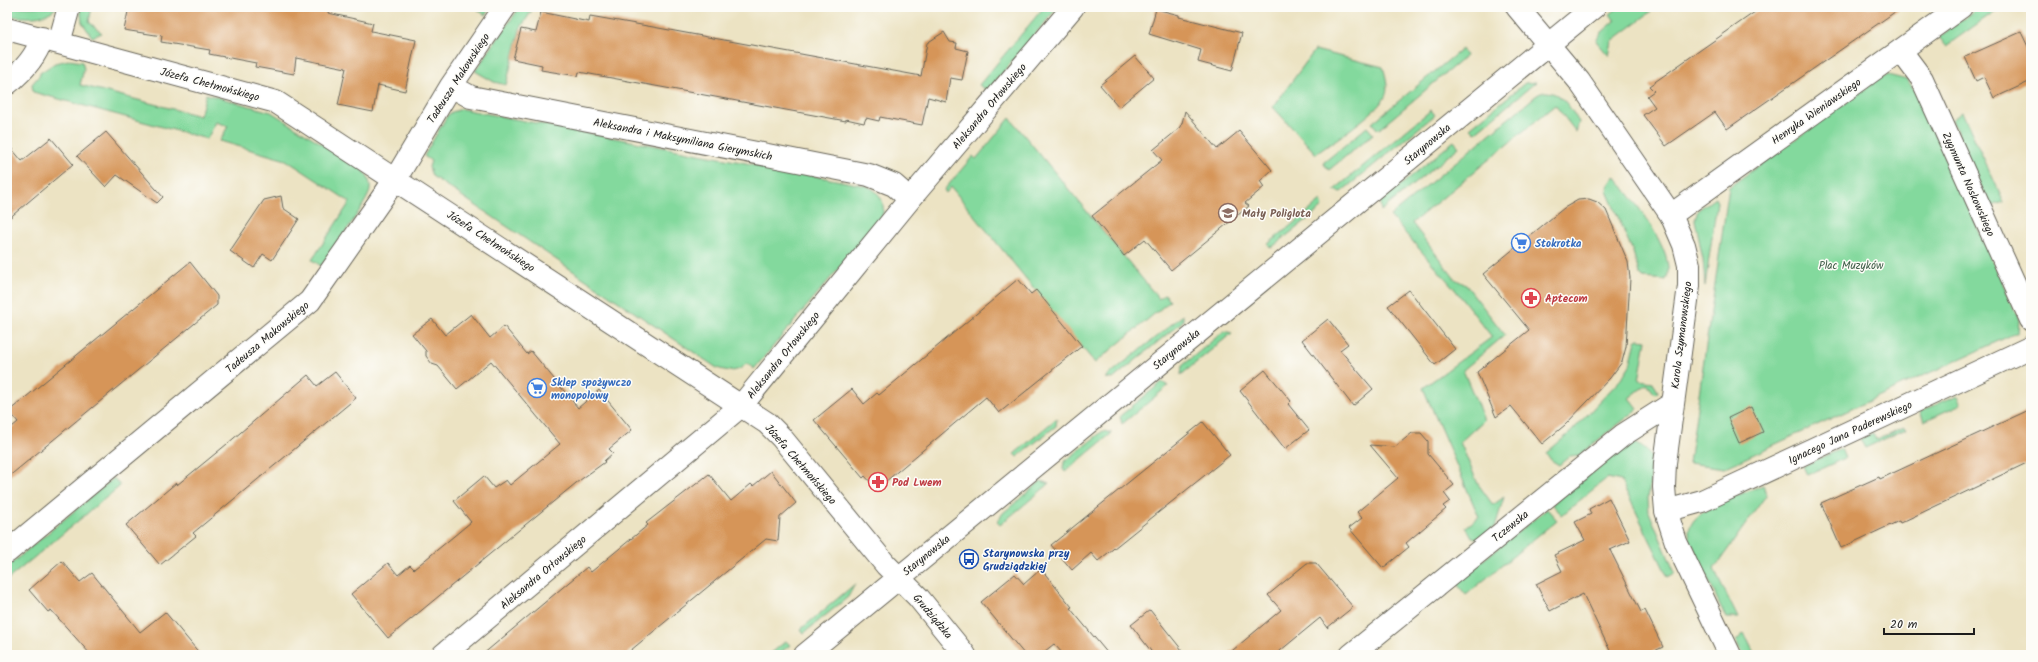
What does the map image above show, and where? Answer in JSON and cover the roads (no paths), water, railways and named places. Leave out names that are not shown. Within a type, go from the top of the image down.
[{"type":"street","points":[[7,84],[29,63],[39,50],[50,41],[69,7]]},
{"type":"street","name":"Tadeusza Makowskiego","points":[[7,552],[310,301],[396,178],[451,86],[505,7]]},
{"type":"street","name":"Aleksandra Orłowskiego","points":[[443,655],[741,406],[910,199],[1073,7]]},
{"type":"street","name":"Karola Szymanowskiego","points":[[1517,7],[1579,80],[1671,215],[1684,245],[1689,265],[1689,286],[1665,463],[1664,488],[1666,510],[1676,542],[1730,655]]},
{"type":"street","name":"Starynowska","points":[[804,655],[1594,7]]},
{"type":"street","name":"Henryka Wieniawskiego","points":[[1671,215],[1961,7]]},
{"type":"street","name":"Józefa Chełmońskiego","points":[[7,29],[276,102],[396,178],[767,423],[781,437],[899,578]]},
{"type":"street","name":"Zygmunta Noskowskiego","points":[[1901,51],[1922,79],[2031,320]]},
{"type":"street","name":"Aleksandra i Maksymiliana Gierymskich","points":[[451,86],[471,97],[869,175],[894,185],[910,199]]},
{"type":"street","name":"Ignacego Jana Paderewskiego","points":[[1666,510],[1702,501],[2031,347]]},
{"type":"street","name":"Tczewska","points":[[1351,655],[1623,435],[1673,403]]},
{"type":"street","name":"Grudziądzka","points":[[899,578],[918,597],[965,655]]},
{"type":"place","name":"Mały Poliglota","points":[[1228,213]]},
{"type":"place","name":"Stokrotka","points":[[1521,243]]},
{"type":"place","name":"Aptecom","points":[[1531,298]]},
{"type":"place","name":"Sklep spożywczo monopolowy","points":[[537,388]]},
{"type":"place","name":"Pod Lwem","points":[[878,482]]},
{"type":"place","name":"Starynowska przy Grudziądzkiej","points":[[969,559]]},
{"type":"park label","name":"Plac Muzyków","points":[[1851,265]]}]
